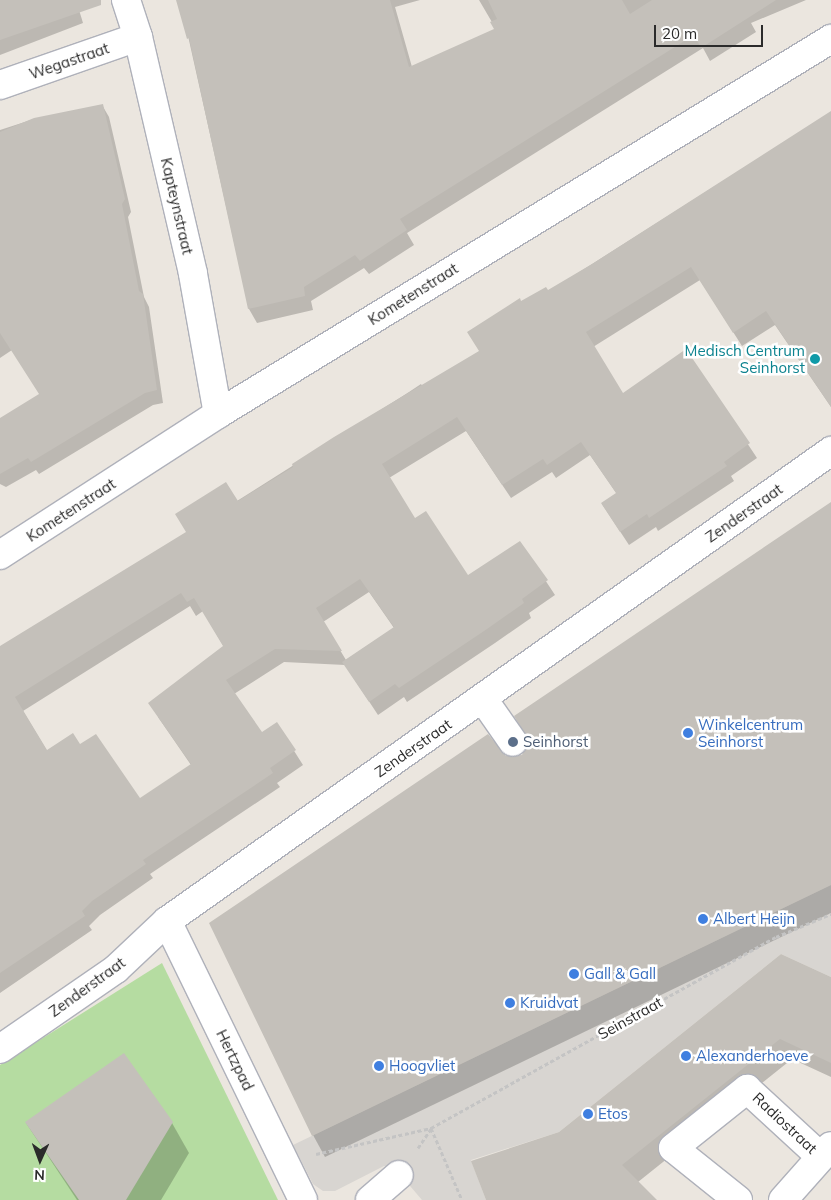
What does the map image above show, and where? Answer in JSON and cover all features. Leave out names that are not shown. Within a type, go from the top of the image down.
[{"type":"street","name":"Kapteynstraat","points":[[126,0],[138,37],[193,274],[218,414]]},
{"type":"street","name":"Wegastraat","points":[[0,85],[138,37]]},
{"type":"street","name":"Kometenstraat","points":[[0,556],[218,414],[831,40]]},
{"type":"street","name":"Zenderstraat","points":[[0,1049],[116,969],[167,921],[402,757],[831,451]]},
{"type":"street","points":[[482,699],[513,742]]},
{"type":"street","name":"Hertzpad","points":[[167,921],[303,1200]]},
{"type":"street","name":"Radiostraat","points":[[738,1200],[673,1148],[747,1089],[826,1151],[783,1200]]},
{"type":"street","points":[[370,1200],[400,1175]]},
{"type":"path","name":"Seinstraat","points":[[284,1162],[431,1128],[776,937],[831,914]]},
{"type":"path","points":[[431,1128],[462,1200]]},
{"type":"green space","points":[[162,963],[278,1200],[0,1200],[0,1065]]},
{"type":"shaded area","points":[[831,885],[831,977],[781,954],[559,1132],[471,1160],[486,1200],[422,1200],[393,1166],[384,1166],[335,1191],[323,1191],[313,1184],[293,1145]]},
{"type":"building","points":[[0,0],[101,0],[101,5],[0,40]]},
{"type":"building","points":[[176,0],[390,0],[409,67],[494,29],[490,22],[497,19],[488,0],[622,0],[630,14],[652,0],[776,0],[701,48],[694,35],[400,219],[407,230],[360,261],[355,255],[304,287],[305,296],[248,309],[189,38],[187,39]]},
{"type":"building","points":[[103,104],[125,199],[122,204],[139,291],[143,294],[157,390],[145,393],[31,462],[28,458],[0,474],[0,418],[39,394],[0,333],[0,132],[34,118]]},
{"type":"building","points":[[831,111],[831,407],[766,311],[733,333],[691,267],[586,332],[623,393],[686,349],[750,443],[724,462],[727,466],[649,518],[647,514],[620,532],[601,503],[616,493],[581,442],[547,465],[543,459],[502,485],[457,417],[382,464],[415,518],[426,511],[468,575],[520,541],[548,580],[522,599],[524,603],[487,629],[399,688],[395,684],[369,702],[342,662],[394,627],[360,579],[316,608],[342,651],[275,649],[226,680],[262,732],[277,722],[296,750],[270,768],[273,773],[143,860],[146,864],[92,901],[82,911],[85,916],[0,973],[0,646],[186,532],[175,514],[226,482],[238,501],[293,467],[292,464],[334,437],[479,351],[467,332],[520,298],[521,301],[546,287],[548,290],[592,264]],"holes":[[[181,593],[187,602],[194,598],[223,646],[148,703],[191,764],[140,798],[96,734],[80,744],[73,733],[47,750],[15,697]]]},
{"type":"building","points":[[831,502],[831,885],[312,1136],[209,923],[488,734],[506,756],[522,755],[528,740],[514,716]]},
{"type":"building","points":[[781,954],[831,977],[831,1063],[780,1039],[622,1165],[657,1200],[486,1200],[471,1161],[559,1132]]},
{"type":"building","points":[[124,1053],[173,1122],[126,1200],[79,1200],[25,1122]]},
{"type":"place","name":"Medisch Centrum Seinhorst","points":[[815,359]]},
{"type":"place","name":"Winkelcentrum Seinhorst","points":[[688,733]]},
{"type":"place","name":"Seinhorst","points":[[513,742]]},
{"type":"place","name":"Albert Heijn","points":[[703,919]]},
{"type":"place","name":"Gall & Gall","points":[[574,974]]},
{"type":"place","name":"Kruidvat","points":[[510,1003]]},
{"type":"place","name":"Alexanderhoeve","points":[[686,1056]]},
{"type":"place","name":"Hoogvliet","points":[[379,1066]]},
{"type":"place","name":"Etos","points":[[588,1114]]}]
